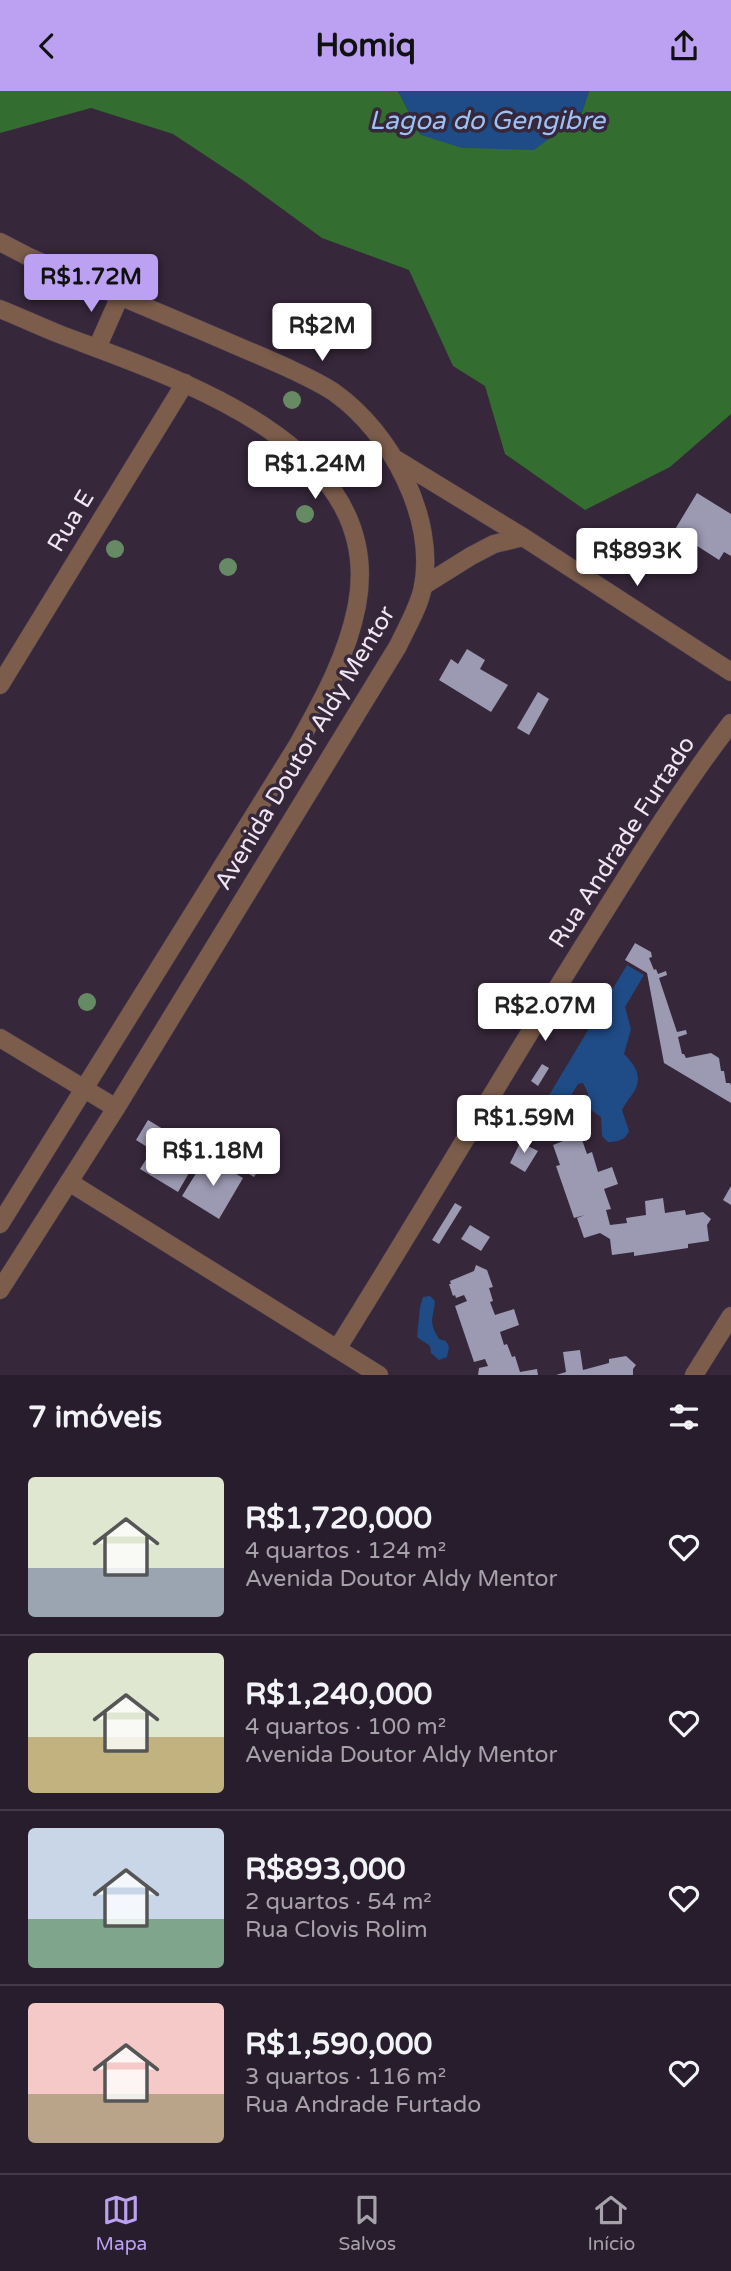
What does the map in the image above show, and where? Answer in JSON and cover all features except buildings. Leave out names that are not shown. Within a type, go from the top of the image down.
[{"type":"street","name":"Avenida Doutor Aldy Mentor","points":[[0,242],[318,382],[336,394],[385,442],[397,460],[414,499],[422,528],[424,552],[423,586],[398,646],[116,1108],[0,1290]]},
{"type":"street","points":[[97,348],[120,296]]},
{"type":"street","name":"Avenida Doutor Aldy Mentor","points":[[0,309],[185,383],[265,426],[286,442],[319,475],[338,499],[349,517],[358,550],[357,603],[348,642],[337,672],[297,747],[0,1224]]},
{"type":"street","name":"Rua E","points":[[0,685],[185,383]]},
{"type":"street","points":[[397,460],[523,537],[731,672]]},
{"type":"street","points":[[423,586],[494,544],[523,537]]},
{"type":"street","name":"Rua Andrade Furtado","points":[[337,1349],[434,1194],[532,1027],[682,792],[731,723]]},
{"type":"street","points":[[0,1038],[116,1108]]},
{"type":"street","points":[[69,1182],[380,1375]]},
{"type":"street","points":[[694,1375],[731,1316]]},
{"type":"green space","points":[[0,91],[398,91],[421,135],[581,115],[589,91],[731,91],[731,414],[670,467],[585,510],[505,454],[485,386],[453,366],[409,270],[322,238],[173,134],[91,108],[0,133]]},
{"type":"water","name":"Lagoa do Gengibre","points":[[398,91],[589,91],[581,115],[534,150],[462,148],[421,135]]},
{"type":"water","points":[[627,965],[644,975],[625,1007],[631,1029],[624,1054],[634,1065],[638,1079],[635,1090],[622,1110],[628,1134],[621,1140],[608,1142],[602,1136],[601,1117],[588,1108],[588,1093],[583,1083],[578,1084],[564,1107],[568,1110],[560,1124],[539,1112]]},
{"type":"water","points":[[430,1296],[435,1301],[433,1328],[439,1339],[446,1341],[449,1347],[447,1357],[439,1360],[431,1353],[430,1346],[417,1337],[423,1297]]}]
